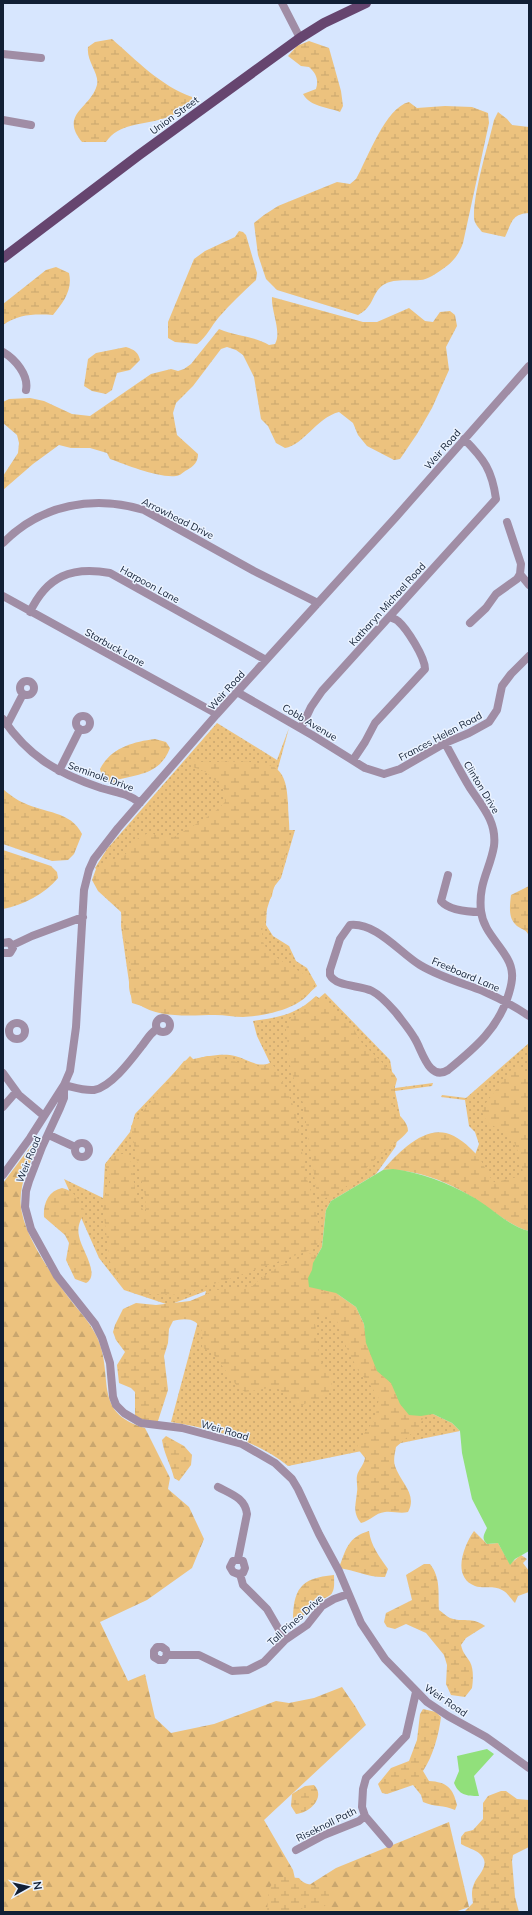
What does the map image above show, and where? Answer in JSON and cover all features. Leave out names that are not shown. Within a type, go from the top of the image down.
[{"type":"main road","name":"Union Street","points":[[3,258],[139,155],[300,38],[324,23],[366,3]]},
{"type":"street","points":[[282,3],[300,38]]},
{"type":"street","points":[[3,54],[41,58]]},
{"type":"street","points":[[3,120],[31,125]]},
{"type":"street","points":[[3,352],[19,366],[24,373],[27,384],[26,390]]},
{"type":"street","name":"Weir Road","points":[[3,1176],[64,1085],[70,1071],[75,1047],[84,890],[91,866],[105,844],[217,714],[396,517],[529,366]]},
{"type":"street","name":"Katharyn Michael Road","points":[[301,728],[322,691],[496,499],[493,479],[486,463],[464,439]]},
{"type":"street","name":"Arrowhead Drive","points":[[3,543],[20,527],[42,515],[68,505],[92,502],[130,506],[144,510],[254,571],[318,603]]},
{"type":"street","points":[[470,623],[486,608],[496,594],[517,579],[520,574],[521,564],[507,522]]},
{"type":"street","name":"Harpoon Lane","points":[[30,612],[39,594],[60,577],[82,570],[106,572],[126,581],[266,660]]},
{"type":"street","points":[[520,574],[529,585]]},
{"type":"street","name":"Starbuck Lane","points":[[3,596],[217,714]]},
{"type":"street","points":[[353,760],[375,723],[423,672],[424,661],[420,654],[398,621],[390,617]]},
{"type":"street","name":"Frances Helen Road","points":[[371,771],[384,774],[393,772],[445,743],[469,733],[492,719],[499,704],[502,686],[511,674],[529,656]]},
{"type":"street","name":"Cobb Avenue","points":[[237,692],[301,728],[371,771]]},
{"type":"street","points":[[5,722],[23,694]]},
{"type":"street","name":"Seminole Drive","points":[[5,722],[34,756],[59,771],[97,786],[124,793],[140,804]]},
{"type":"street","points":[[59,771],[80,729]]},
{"type":"street","name":"Clinton Drive","points":[[438,1072],[444,1073],[484,1038],[503,1012],[512,981],[511,966],[487,930],[481,912],[482,884],[494,846],[491,822],[445,743]]},
{"type":"street","points":[[448,875],[441,901],[444,904],[466,912],[481,912]]},
{"type":"street","points":[[13,945],[32,936],[83,917]]},
{"type":"street","name":"Freeboard Lane","points":[[438,1072],[427,1064],[416,1040],[379,995],[366,988],[338,982],[332,978],[330,970],[340,939],[350,925],[363,926],[391,941],[424,967],[506,1001],[529,1016]]},
{"type":"street","points":[[3,943],[9,942],[13,945]]},
{"type":"street","points":[[3,953],[10,953],[13,950],[13,945]]},
{"type":"street","points":[[64,1085],[87,1090],[94,1090],[105,1085],[128,1062],[142,1046],[148,1036],[157,1029]]},
{"type":"street","points":[[3,1073],[16,1092],[44,1116]]},
{"type":"street","name":"Weir Road","points":[[64,1085],[64,1098],[49,1135],[38,1156],[26,1191],[27,1217],[31,1229],[57,1276],[95,1324],[102,1338],[110,1363],[113,1397],[116,1405],[124,1413],[141,1423],[182,1428],[242,1444],[275,1463],[292,1479],[298,1489],[319,1534],[340,1571],[361,1623],[376,1647],[396,1672],[427,1702],[448,1716],[481,1733],[529,1768]]},
{"type":"street","points":[[3,1107],[16,1092]]},
{"type":"street","points":[[49,1135],[76,1147]]},
{"type":"street","points":[[218,1487],[239,1498],[246,1508],[247,1514],[238,1559],[242,1560],[245,1565],[244,1571],[240,1574],[243,1585],[267,1609],[285,1640]]},
{"type":"street","name":"Tall Pines Drive","points":[[167,1655],[199,1655],[226,1669],[240,1672],[248,1670],[264,1662],[285,1640],[307,1625],[322,1606],[334,1599],[348,1594]]},
{"type":"street","points":[[389,1844],[365,1816],[362,1798],[366,1778],[406,1736],[416,1692]]},
{"type":"street","name":"Riseknoll Path","points":[[296,1850],[359,1821],[365,1816]]},
{"type":"green space","points":[[112,39],[160,80],[192,97],[192,104],[166,118],[131,126],[117,131],[106,142],[82,142],[76,133],[74,125],[75,119],[92,95],[97,83],[96,74],[89,58],[88,47],[95,42]]},
{"type":"green space","points":[[309,41],[329,48],[341,91],[343,106],[340,112],[310,102],[303,94],[316,89],[316,77],[309,67],[301,66],[288,56],[297,46]]},
{"type":"green space","points":[[409,102],[417,108],[445,106],[472,107],[488,113],[489,123],[463,243],[455,259],[428,278],[422,280],[391,281],[383,285],[376,292],[367,308],[358,315],[277,290],[266,279],[258,255],[254,223],[278,206],[337,182],[350,184],[356,179],[385,123],[400,106]]},
{"type":"green space","points":[[498,112],[512,125],[529,127],[529,213],[515,217],[505,237],[482,232],[474,220],[474,208],[478,183],[494,120]]},
{"type":"green space","points":[[239,231],[246,235],[257,273],[256,280],[223,312],[204,338],[197,344],[175,342],[168,338],[168,322],[194,259],[205,251],[235,237]]},
{"type":"green space","points":[[56,267],[69,273],[70,285],[64,301],[53,315],[21,317],[9,321],[3,325],[3,304],[46,270]]},
{"type":"green space","points":[[272,297],[363,322],[377,322],[409,308],[425,321],[433,322],[440,312],[450,311],[455,315],[457,326],[446,347],[449,370],[432,408],[400,459],[394,460],[367,446],[358,435],[353,423],[339,412],[324,420],[292,446],[285,448],[276,443],[268,426],[261,419],[254,377],[243,355],[236,350],[227,347],[221,349],[193,386],[176,403],[173,413],[177,435],[198,454],[195,464],[180,475],[160,475],[134,468],[110,459],[107,453],[90,448],[71,448],[59,445],[33,464],[3,490],[3,476],[18,453],[19,443],[17,435],[3,423],[3,402],[9,399],[30,398],[44,401],[72,414],[90,416],[151,374],[171,369],[178,371],[184,369],[191,364],[219,329],[269,345],[275,344],[277,339],[277,328]]},
{"type":"green space","points":[[126,347],[136,352],[140,360],[130,370],[117,373],[112,390],[106,394],[92,391],[84,386],[88,359],[96,353]]},
{"type":"green space","points":[[217,723],[277,760],[289,728],[261,830],[295,830],[281,878],[273,888],[272,896],[267,904],[266,925],[273,936],[289,946],[296,961],[307,968],[317,986],[308,994],[161,1012],[132,1003],[121,926],[122,891],[95,868],[107,849]]},
{"type":"green space","points":[[155,739],[166,742],[170,748],[166,757],[155,768],[148,772],[116,780],[113,785],[102,776],[100,769],[116,751],[130,744]]},
{"type":"green space","points":[[193,761],[241,761],[260,763],[275,767],[279,771],[284,781],[288,803],[289,840],[263,924],[262,935],[264,944],[268,950],[280,960],[315,982],[311,991],[304,998],[285,1009],[263,1015],[243,1017],[166,1014],[147,1009],[138,1004],[134,1001],[130,993],[129,980],[131,971],[121,912],[98,891],[92,880],[96,869],[107,861],[124,856],[137,839],[150,832],[160,837],[174,837],[203,820],[225,802],[224,789],[206,772],[189,764]]},
{"type":"green space","points":[[3,789],[21,802],[64,817],[77,826],[82,834],[74,854],[68,860],[52,861],[3,844]]},
{"type":"green space","points":[[3,850],[51,866],[57,872],[58,878],[47,889],[26,902],[3,909]]},
{"type":"green space","points":[[529,886],[529,937],[527,932],[517,926],[511,918],[510,906],[511,895]]},
{"type":"green space","points":[[325,993],[390,1060],[395,1088],[433,1083],[432,1086],[395,1091],[400,1115],[396,1146],[376,1174],[331,1201],[326,1210],[322,1247],[313,1263],[433,1414],[452,1423],[460,1431],[288,1466],[261,1449],[232,1436],[171,1422],[206,1291],[169,1305],[124,1290],[99,1258],[64,1179],[103,1198],[105,1164],[130,1132],[135,1114],[190,1056],[194,1060],[214,1055],[230,1055],[240,1057],[256,1064],[270,1063],[257,1036],[253,1021],[287,1014],[301,1007],[316,996],[319,998]]},
{"type":"green space","points":[[317,998],[327,1003],[353,1027],[360,1041],[394,1074],[397,1079],[393,1094],[393,1103],[395,1110],[408,1128],[408,1131],[399,1140],[382,1153],[347,1186],[332,1196],[323,1199],[317,1194],[303,1103],[290,1066],[286,1030],[288,1020]]},
{"type":"green space","points":[[529,1043],[529,1231],[464,1184],[479,1144],[475,1132],[469,1126],[465,1100],[441,1097],[442,1095],[466,1098]]},
{"type":"green space","points":[[208,1056],[262,1067],[270,1063],[276,1068],[295,1109],[306,1176],[316,1207],[320,1235],[317,1245],[308,1251],[218,1283],[199,1287],[188,1295],[136,1294],[124,1287],[116,1276],[110,1262],[102,1201],[110,1183],[110,1176],[105,1165],[110,1159],[118,1154],[129,1155],[138,1200],[146,1213],[145,1196],[131,1126],[184,1061]]},
{"type":"green space","points":[[516,1067],[529,1075],[529,1231],[510,1223],[470,1196],[447,1184],[408,1172],[383,1170],[411,1143],[428,1134],[437,1132],[450,1134],[466,1144],[479,1157],[494,1182],[518,1177],[523,1173],[522,1165],[513,1141],[507,1134],[488,1122],[483,1114],[482,1108],[511,1070]]},
{"type":"green space","points":[[39,1137],[40,1141],[28,1167],[22,1185],[21,1194],[22,1213],[29,1234],[48,1269],[87,1320],[96,1335],[102,1350],[107,1390],[111,1402],[117,1412],[128,1421],[145,1428],[170,1478],[168,1489],[189,1507],[204,1539],[192,1568],[147,1600],[100,1622],[128,1681],[145,1674],[155,1718],[171,1733],[214,1724],[276,1701],[289,1703],[314,1698],[342,1687],[366,1725],[264,1820],[293,1870],[298,1892],[336,1868],[449,1822],[469,1907],[455,1912],[3,1912],[3,1183]]},
{"type":"green space","points":[[62,1188],[70,1191],[79,1200],[85,1212],[80,1221],[78,1230],[80,1241],[89,1261],[92,1274],[86,1283],[75,1279],[66,1260],[69,1243],[65,1235],[44,1217],[44,1207],[47,1199],[53,1192]]},
{"type":"green space","points":[[310,1253],[317,1256],[308,1278],[317,1290],[336,1293],[356,1307],[364,1324],[366,1343],[377,1371],[391,1383],[396,1393],[421,1416],[424,1416],[419,1427],[396,1447],[394,1461],[395,1466],[410,1494],[411,1499],[411,1506],[408,1512],[381,1513],[361,1523],[356,1515],[357,1476],[365,1458],[357,1448],[358,1442],[375,1419],[379,1398],[359,1372],[343,1341],[337,1321],[330,1317],[323,1315],[317,1316],[315,1323],[320,1360],[332,1376],[331,1391],[319,1400],[310,1401],[299,1407],[276,1387],[245,1392],[237,1386],[214,1355],[202,1347],[202,1333],[200,1327],[194,1321],[186,1319],[173,1321],[169,1329],[168,1343],[164,1356],[168,1390],[157,1424],[135,1417],[135,1392],[131,1388],[119,1383],[117,1365],[125,1352],[116,1340],[113,1332],[123,1309],[136,1303],[156,1305],[190,1301],[216,1290],[253,1286],[272,1270]]},
{"type":"green space","points":[[166,1436],[184,1446],[192,1455],[191,1465],[179,1481],[174,1478],[164,1450],[162,1440]]},
{"type":"green space","points":[[369,1531],[374,1546],[388,1569],[385,1577],[339,1568],[346,1550],[352,1540]]},
{"type":"green space","points":[[474,1531],[487,1544],[498,1543],[510,1564],[521,1555],[527,1559],[523,1563],[529,1571],[529,1592],[518,1596],[515,1603],[504,1591],[496,1588],[475,1586],[468,1582],[463,1576],[462,1560],[467,1544]]},
{"type":"green space","points":[[424,1564],[430,1564],[436,1575],[439,1610],[450,1618],[471,1620],[485,1626],[466,1638],[461,1645],[473,1671],[472,1688],[465,1697],[451,1695],[446,1684],[447,1665],[444,1655],[426,1633],[406,1624],[395,1629],[387,1627],[384,1622],[386,1613],[412,1600],[406,1575]]},
{"type":"green space","points":[[334,1575],[334,1587],[331,1595],[313,1605],[303,1617],[297,1622],[293,1623],[295,1602],[301,1587],[313,1579]]},
{"type":"green space","points":[[423,1709],[436,1712],[441,1717],[435,1745],[430,1759],[423,1771],[429,1781],[445,1785],[451,1790],[457,1805],[455,1810],[423,1802],[421,1795],[413,1785],[387,1794],[382,1793],[378,1784],[391,1768],[409,1761],[417,1740],[420,1714]]},
{"type":"green space","points":[[314,1785],[318,1794],[315,1804],[306,1811],[296,1814],[291,1806],[292,1794],[305,1786]]},
{"type":"green space","points":[[501,1791],[506,1791],[517,1799],[529,1800],[529,1847],[513,1855],[512,1861],[515,1897],[519,1912],[464,1912],[473,1903],[473,1887],[483,1870],[485,1862],[478,1852],[461,1844],[461,1837],[465,1832],[473,1830],[483,1819],[483,1803],[488,1796]]},
{"type":"green space","points":[[284,1877],[299,1878],[305,1883],[330,1887],[333,1892],[331,1901],[322,1908],[303,1908],[295,1912],[267,1912],[270,1887],[274,1881]]},
{"type":"shaded area","points":[[393,1169],[423,1175],[462,1191],[478,1200],[514,1225],[529,1231],[529,1551],[515,1559],[510,1565],[498,1543],[487,1544],[484,1540],[487,1528],[472,1499],[462,1453],[460,1431],[452,1423],[433,1414],[421,1416],[409,1415],[400,1404],[391,1383],[377,1371],[366,1343],[364,1324],[356,1307],[336,1293],[309,1287],[308,1278],[312,1270],[313,1263],[322,1247],[326,1210],[331,1201],[383,1170]]},
{"type":"shaded area","points":[[487,1749],[494,1754],[474,1776],[479,1796],[464,1794],[458,1790],[454,1783],[459,1771],[457,1756]]}]
